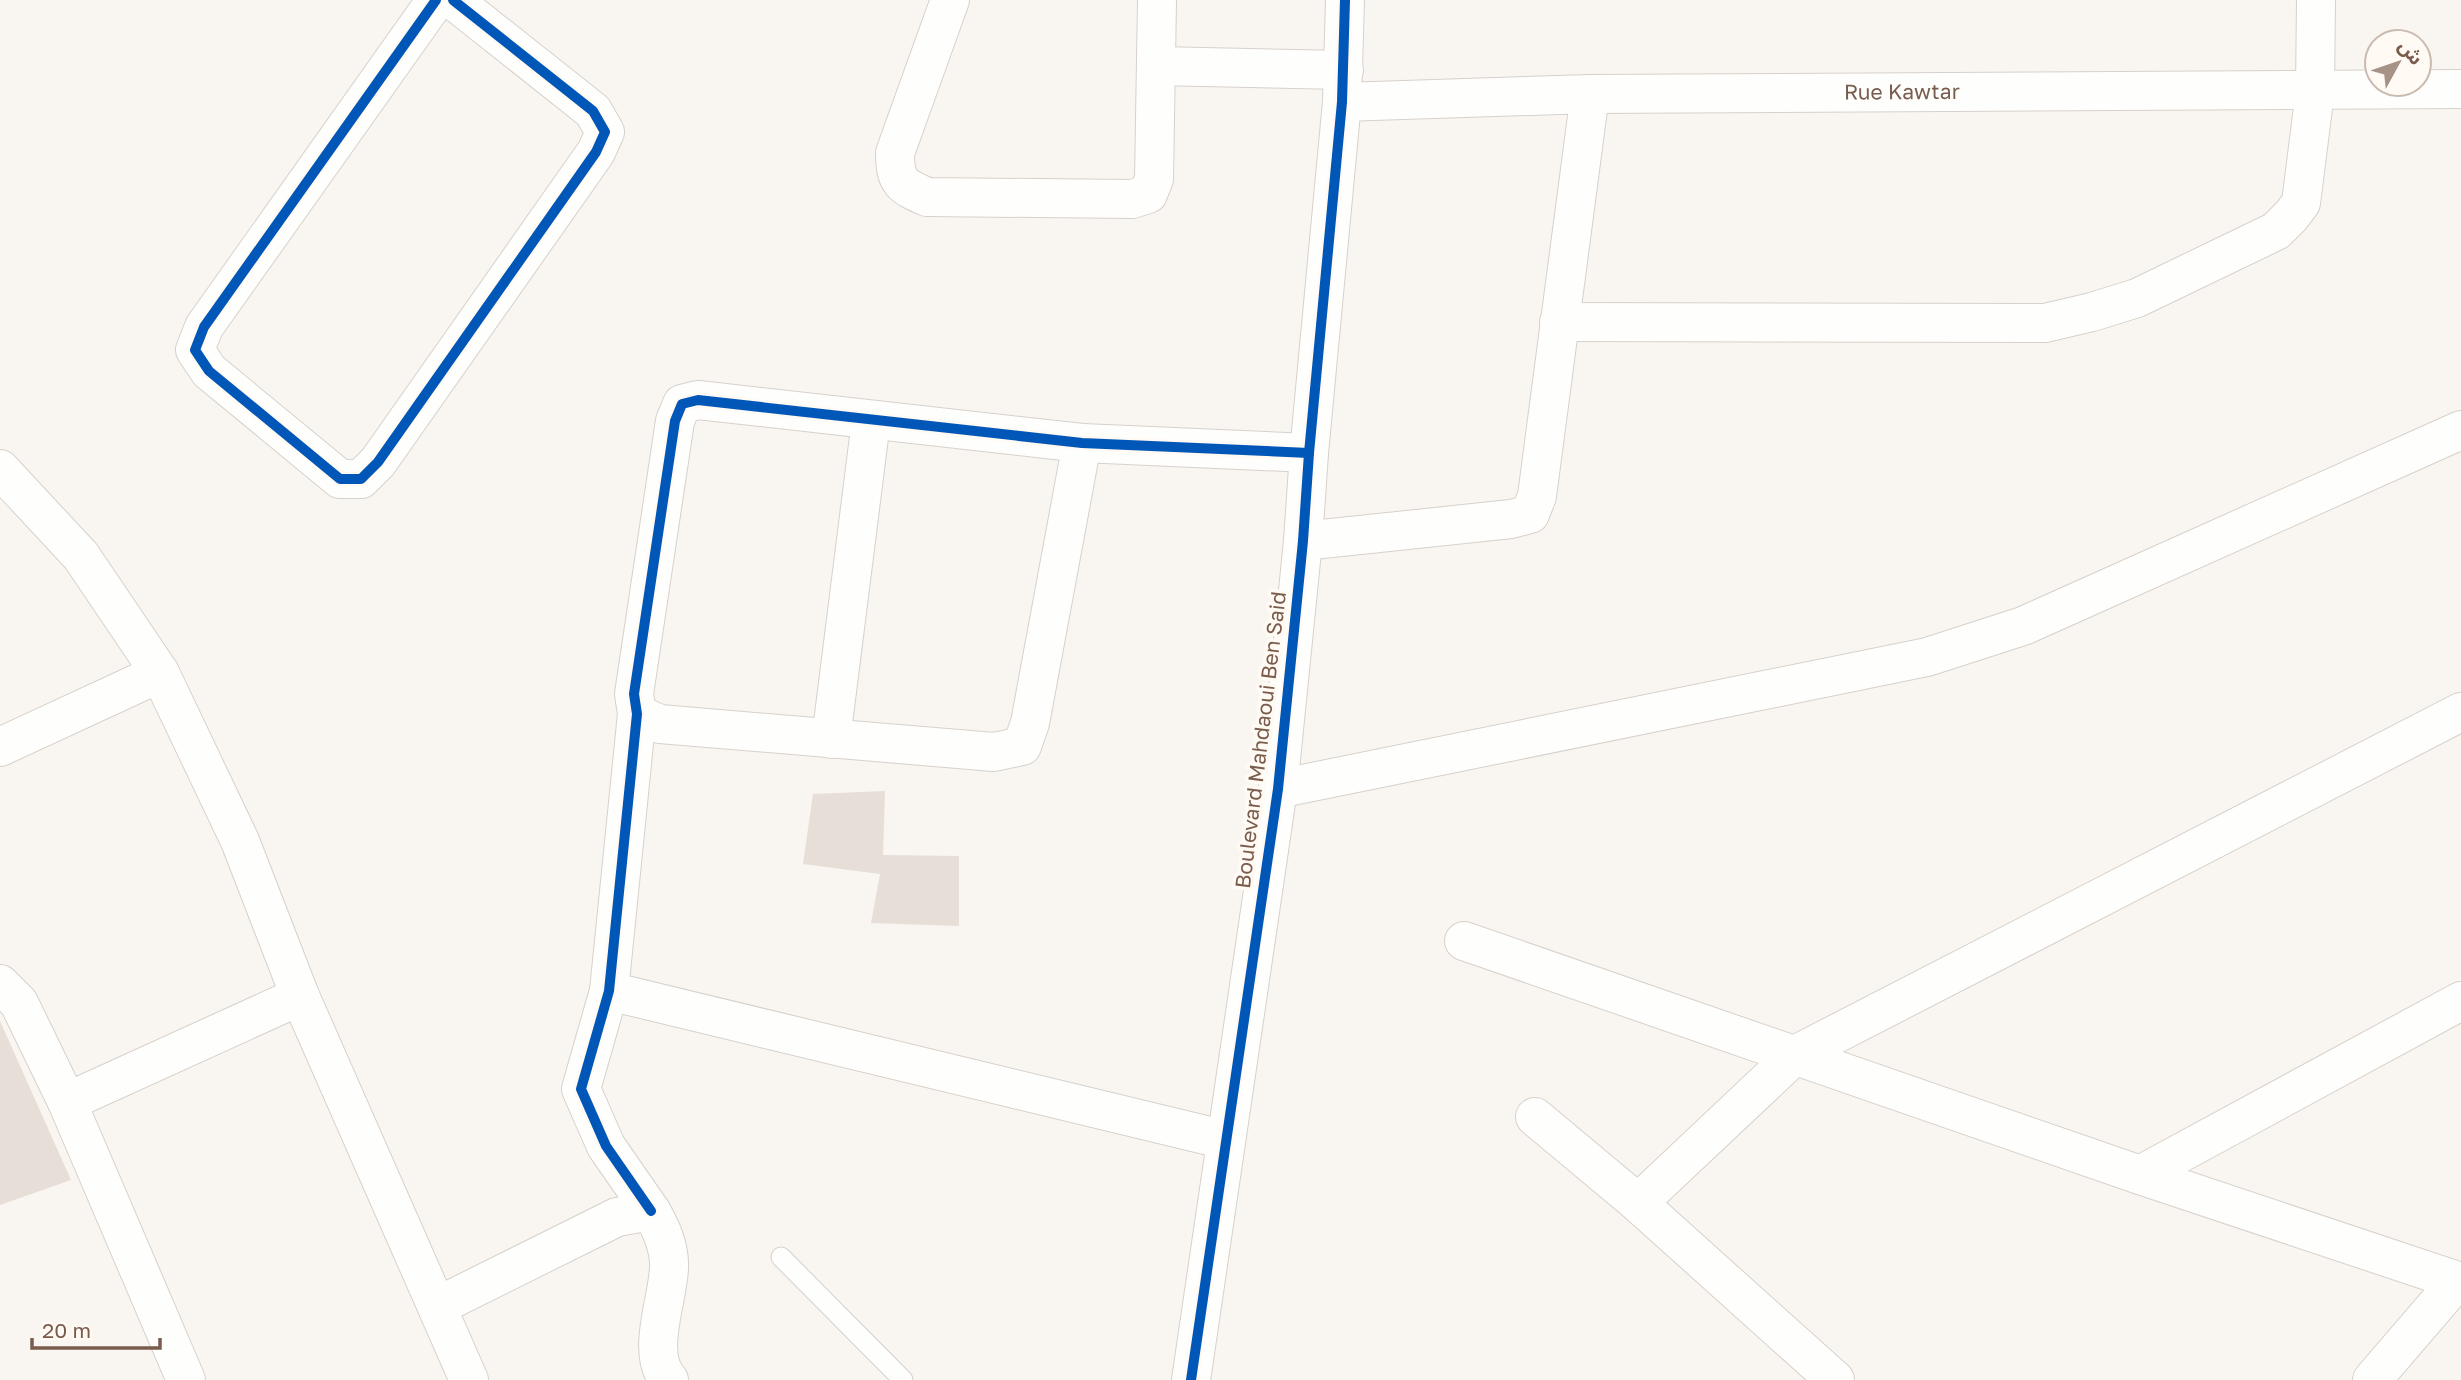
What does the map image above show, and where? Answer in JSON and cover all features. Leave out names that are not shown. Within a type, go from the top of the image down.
[{"type":"street","points":[[436,0],[204,327],[195,350],[209,372],[340,479],[362,479],[378,462],[596,152],[605,132],[593,111],[453,0]]},
{"type":"street","points":[[950,0],[895,153],[895,173],[907,188],[928,197],[1132,199],[1149,194],[1154,179],[1157,0]]},
{"type":"street","name":"Boulevard Mahdaoui Ben Said","points":[[1191,1380],[1278,789],[1343,86],[1345,0]]},
{"type":"street","points":[[1559,322],[2045,323],[2137,298],[2276,231],[2301,203],[2315,92],[2316,0]]},
{"type":"street","name":"Rue Kawtar","points":[[1157,66],[1343,86],[1590,94],[2315,92],[2461,89]]},
{"type":"street","points":[[1303,541],[1511,519],[1530,514],[1537,496],[1590,94]]},
{"type":"street","points":[[669,1380],[661,1371],[658,1341],[670,1266],[663,1230],[606,1146],[581,1089],[609,991],[638,714],[634,694],[675,421],[682,404],[698,400],[1082,443],[1308,453]]},
{"type":"street","points":[[831,739],[871,421]]},
{"type":"street","points":[[1278,789],[1927,657],[2023,626],[2461,430]]},
{"type":"street","points":[[638,714],[660,724],[831,739],[994,752],[1022,746],[1032,709],[1082,443]]},
{"type":"street","points":[[0,469],[81,556],[160,673],[240,841],[300,996],[469,1380]]},
{"type":"street","points":[[0,747],[160,673]]},
{"type":"street","points":[[1638,1203],[1795,1055],[2461,712]]},
{"type":"street","points":[[1464,941],[2140,1175],[2459,1281],[2372,1380]]},
{"type":"street","points":[[0,984],[19,1003],[67,1102],[186,1380]]},
{"type":"street","points":[[609,991],[1226,1140]]},
{"type":"street","points":[[67,1102],[300,996]]},
{"type":"street","points":[[2140,1175],[2461,1001]]},
{"type":"street","points":[[1535,1117],[1638,1203],[1835,1380]]},
{"type":"street","points":[[438,1306],[617,1217],[651,1211]]},
{"type":"lane","points":[[782,1257],[903,1380]]},
{"type":"building","points":[[885,791],[883,855],[959,856],[959,926],[871,923],[880,874],[803,864],[813,794]]},
{"type":"building","points":[[0,1021],[71,1180],[0,1205]]},
{"type":"cycle path","points":[[436,0],[204,327],[195,350],[209,371],[340,479],[361,479],[378,462],[596,152],[605,132],[593,111],[453,0]]},
{"type":"cycle path","points":[[1191,1380],[1278,789],[1342,102],[1345,0]]},
{"type":"cycle path","points":[[651,1211],[606,1146],[581,1089],[609,991],[637,714],[634,694],[675,421],[682,404],[698,400],[1082,443],[1309,453]]}]
